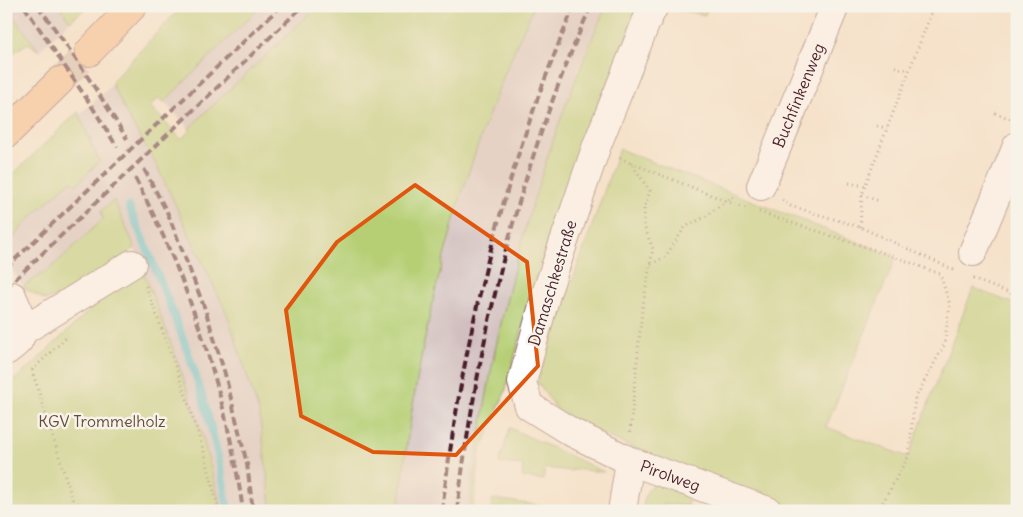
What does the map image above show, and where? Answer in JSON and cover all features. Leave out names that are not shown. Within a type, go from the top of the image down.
[{"type":"main road","points":[[89,52],[133,6]]},
{"type":"main road","points":[[6,134],[60,81]]},
{"type":"street","name":"Damaschkestraße","points":[[630,461],[571,432],[529,406],[522,382],[548,291],[597,145],[654,6]]},
{"type":"street","name":"Buchfinkenweg","points":[[761,186],[835,6]]},
{"type":"street","points":[[964,266],[1017,146]]},
{"type":"street","points":[[15,341],[138,271]]},
{"type":"street","points":[[12,296],[18,308],[15,341]]},
{"type":"street","points":[[622,511],[630,461]]},
{"type":"street","name":"Pirolweg","points":[[630,461],[768,511]]},
{"type":"path","points":[[860,227],[862,195],[865,186],[932,11],[936,6]]},
{"type":"path","points":[[918,9],[932,11]]},
{"type":"path","points":[[894,67],[909,70]]},
{"type":"path","points":[[995,114],[1017,121]]},
{"type":"path","points":[[872,125],[887,128]]},
{"type":"path","points":[[597,145],[631,163],[726,201],[896,257],[940,274],[950,305],[944,344],[915,399],[908,457],[878,511]]},
{"type":"path","points":[[630,461],[629,442],[642,310],[653,249],[644,226],[644,208],[650,191],[631,163]]},
{"type":"path","points":[[849,183],[865,186]]},
{"type":"path","points":[[761,186],[791,206],[860,227],[964,266],[1017,296]]},
{"type":"path","points":[[862,195],[879,201]]},
{"type":"path","points":[[651,264],[665,258],[685,227],[705,217],[726,201]]},
{"type":"path","points":[[138,271],[184,390],[205,455],[219,511]]},
{"type":"path","points":[[32,370],[75,329]]},
{"type":"path","points":[[15,341],[32,370],[76,511]]},
{"type":"highlighted area","points":[[415,185],[527,262],[538,366],[456,455],[373,452],[301,416],[286,310],[337,242]]},
{"type":"shaded area","points":[[6,6],[59,6],[70,21],[39,51]]},
{"type":"shaded area","points":[[261,6],[318,6],[189,128],[164,102]]},
{"type":"shaded area","points":[[534,6],[606,6],[579,66],[536,189],[507,295],[484,409],[469,511],[399,511],[410,415],[425,338],[447,247],[474,156],[501,81]]},
{"type":"shaded area","points":[[112,85],[157,166],[227,314],[259,412],[278,511],[222,511],[202,434],[140,262],[115,200],[103,218],[51,268],[24,288],[6,261],[6,245],[13,234],[77,174],[98,161],[80,114]]},
{"type":"green space","points":[[6,6],[39,51],[28,43],[6,57]]},
{"type":"green space","points":[[59,6],[88,6],[70,21]]},
{"type":"green space","points":[[182,6],[261,6],[164,102],[159,98],[150,106],[181,139],[190,130],[189,128],[318,6],[534,6],[484,127],[445,252],[417,381],[399,511],[272,511],[259,412],[227,314],[157,166],[112,85],[113,80]]},
{"type":"green space","points":[[606,6],[640,6],[578,155],[534,286],[505,392],[480,453],[473,511],[469,511],[490,375],[517,257],[563,112]]},
{"type":"green space","points":[[675,6],[708,6],[705,15],[674,9]]},
{"type":"green space","points":[[78,112],[99,161],[77,185],[70,181],[24,224],[6,249],[6,181]]},
{"type":"green space","points":[[619,149],[896,257],[826,427],[908,457],[973,288],[1017,305],[1017,511],[797,511],[615,440],[561,415],[537,382]]},
{"type":"green space","points":[[114,200],[135,248],[61,296],[45,300],[24,288],[24,286],[51,268],[103,219],[101,211]]},
{"type":"green space","name":"KGV Trommelholz","points":[[140,262],[176,357],[202,434],[222,511],[6,511],[6,387],[31,366]]},
{"type":"green space","points":[[510,428],[604,472],[545,468],[543,480],[522,477],[523,465],[499,463]]},
{"type":"green space","points":[[659,483],[689,494],[688,506],[663,504],[662,509],[659,511],[643,511],[648,490]]},
{"type":"green space","points":[[493,499],[537,505],[537,511],[491,511]]},
{"type":"waterway","points":[[129,207],[189,356],[212,432],[228,511]]},
{"type":"tunnel","points":[[60,81],[89,52]]},
{"type":"railway","points":[[24,6],[117,147]]},
{"type":"railway","points":[[38,6],[84,71],[127,139]]},
{"type":"railway","points":[[6,268],[281,6]]},
{"type":"railway","points":[[6,288],[303,6]]},
{"type":"railway","points":[[442,511],[449,456],[468,348],[493,241],[524,136],[574,6]]},
{"type":"railway","points":[[457,511],[477,382],[505,254],[522,190],[543,128],[565,67],[591,6]]},
{"type":"railway","points":[[144,169],[168,214],[205,309],[225,374],[247,464],[253,511]]},
{"type":"railway","points":[[135,178],[172,257],[189,298],[203,340],[227,425],[243,511]]}]
